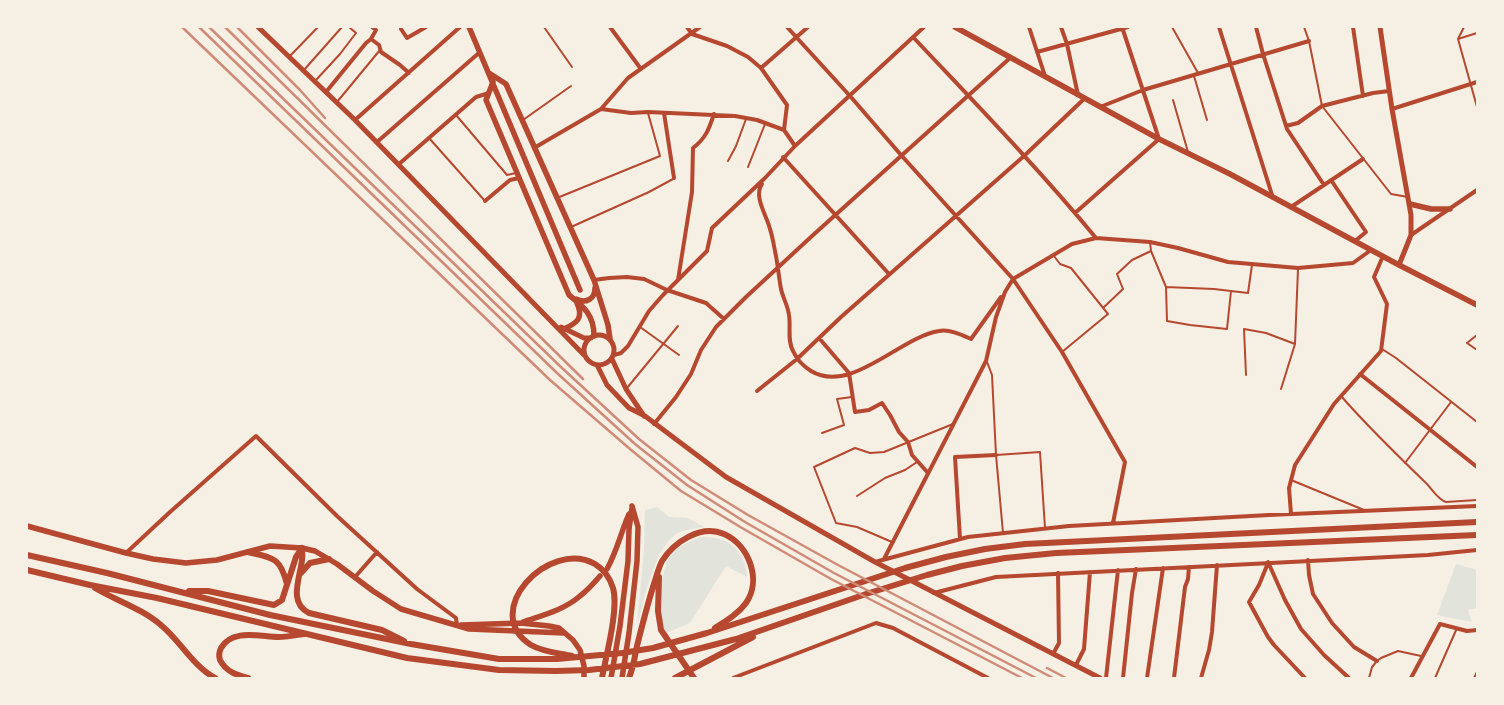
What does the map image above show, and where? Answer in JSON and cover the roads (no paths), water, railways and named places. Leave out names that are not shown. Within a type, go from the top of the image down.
[{"type":"main road","points":[[469,27],[580,290]]},
{"type":"main road","points":[[955,27],[1159,139],[1189,153],[1355,242],[1477,305]]},
{"type":"main road","points":[[489,73],[506,84],[594,282],[608,325],[610,339]]},
{"type":"main road","points":[[493,82],[486,100],[569,295],[590,316],[594,324],[593,337]]},
{"type":"main road","points":[[1410,204],[1430,209],[1450,209]]},
{"type":"main road","points":[[569,295],[584,301],[591,298],[595,294],[594,282]]},
{"type":"main road","points":[[564,329],[576,321],[580,316],[580,310],[575,300]]},
{"type":"main road","points":[[607,569],[616,552],[622,528],[632,506]]},
{"type":"main road","points":[[611,678],[620,626],[632,506]]},
{"type":"main road","points":[[622,678],[629,633],[637,561],[638,527],[632,506]]},
{"type":"main road","points":[[27,555],[180,591],[270,615],[411,644],[499,659],[558,656],[577,658],[653,648],[707,633],[905,568],[946,557],[985,549],[1025,544],[1477,522]]},
{"type":"main road","points":[[27,526],[126,553],[153,559],[186,563],[217,560],[270,546],[302,548],[315,551],[338,564],[373,591],[401,609],[428,618],[469,629],[564,633]]},
{"type":"main road","points":[[629,678],[647,606],[659,567],[673,547],[686,538],[702,532],[715,532],[730,537],[746,554],[753,573],[753,585],[746,603],[740,610],[707,633]]},
{"type":"main road","points":[[27,570],[90,585],[157,598],[407,658],[499,670],[556,671],[589,670],[640,664],[765,630],[866,594],[927,575],[962,566],[1005,558],[1056,553],[1477,535]]},
{"type":"main road","points":[[302,548],[302,559],[296,597],[300,607],[303,610],[309,613],[382,630],[411,644]]},
{"type":"main road","points":[[180,591],[208,591],[274,605],[282,600],[296,557],[302,548]]},
{"type":"main road","points":[[248,552],[269,557],[276,561],[283,570],[287,585]]},
{"type":"main road","points":[[558,656],[529,644],[518,631],[512,619],[514,605],[519,592],[530,579],[552,563],[567,558],[587,560],[604,571],[613,586],[615,598],[602,678]]},
{"type":"main road","points":[[299,574],[310,563],[329,559]]},
{"type":"main road","points":[[659,567],[658,599],[661,630],[694,678]]},
{"type":"main road","points":[[521,623],[559,610],[574,601],[600,576]]},
{"type":"main road","points":[[90,585],[113,598],[142,611],[156,620],[169,632],[199,666],[215,678]]},
{"type":"main road","points":[[457,625],[521,623],[559,628],[573,640],[580,650],[584,666],[584,678]]},
{"type":"main road","points":[[675,678],[765,630]]},
{"type":"main road","points":[[248,678],[232,673],[224,667],[219,657],[220,651],[225,643],[240,636],[278,637],[308,634]]},
{"type":"street","points":[[258,27],[337,102],[399,164],[555,324],[589,362],[597,365],[605,364],[628,346],[649,311],[667,290],[706,251],[712,228],[765,178],[783,157],[924,27]]},
{"type":"street","points":[[326,92],[371,38],[376,30],[372,27]]},
{"type":"street","points":[[401,27],[400,28],[407,38],[426,27]]},
{"type":"street","points":[[355,120],[460,27]]},
{"type":"street","points":[[610,27],[641,69]]},
{"type":"street","points":[[687,27],[692,34],[727,46],[748,57],[761,68],[787,105],[784,130]]},
{"type":"street","points":[[534,148],[601,109],[628,78],[700,27]]},
{"type":"street","points":[[787,27],[1013,279],[1062,352],[1125,462],[1113,523]]},
{"type":"street","points":[[761,68],[808,27]]},
{"type":"street","points":[[1029,27],[1045,77]]},
{"type":"street","points":[[1061,27],[1067,44],[1078,95]]},
{"type":"street","points":[[1037,52],[1128,27]]},
{"type":"street","points":[[1219,27],[1274,198]]},
{"type":"street","points":[[1256,27],[1286,126],[1324,185]]},
{"type":"street","points":[[1353,27],[1363,96]]},
{"type":"street","points":[[1380,27],[1392,109],[1410,204],[1411,235],[1399,265]]},
{"type":"street","points":[[1075,213],[1159,139],[1122,28]]},
{"type":"street","points":[[913,37],[1024,156],[1096,238]]},
{"type":"street","points":[[371,38],[379,46],[381,52],[409,73]]},
{"type":"street","points":[[1100,106],[1143,90],[1309,41]]},
{"type":"street","points":[[377,142],[480,52]]},
{"type":"street","points":[[654,424],[676,397],[691,374],[701,350],[716,326],[835,215],[1010,58]]},
{"type":"street","points":[[1392,109],[1477,82]]},
{"type":"street","points":[[1286,126],[1298,123],[1322,106],[1389,91]]},
{"type":"street","points":[[399,164],[476,96],[489,93]]},
{"type":"street","points":[[757,391],[797,360],[819,338],[890,274],[1024,156],[1085,98]]},
{"type":"street","points":[[601,109],[631,113],[664,112],[714,114],[746,118],[784,130],[795,146]]},
{"type":"street","points":[[664,112],[674,178]]},
{"type":"street","points":[[678,280],[692,192],[693,148],[702,140],[709,129],[714,114]]},
{"type":"street","points":[[783,157],[890,274]]},
{"type":"street","points":[[1291,207],[1363,159]]},
{"type":"street","points":[[486,201],[518,175]]},
{"type":"street","points":[[765,178],[759,188],[760,201],[771,230],[782,291],[790,317],[792,349],[797,360],[805,367],[815,373],[827,376],[846,375],[872,364],[913,340],[941,330],[956,333],[971,339],[1013,279],[1072,244],[1096,238],[1150,242],[1228,262],[1298,268],[1353,263],[1371,250]]},
{"type":"street","points":[[1331,180],[1366,232],[1355,242]]},
{"type":"street","points":[[1411,235],[1477,190]]},
{"type":"street","points":[[1291,514],[1289,488],[1295,465],[1334,404],[1381,351],[1387,304],[1374,277],[1383,256]]},
{"type":"street","points":[[594,282],[609,278],[644,279],[667,290],[706,303],[724,319]]},
{"type":"street","points":[[884,559],[986,361],[996,317],[1005,292]]},
{"type":"street","points":[[555,324],[584,338],[602,336],[610,339],[614,349],[613,357],[626,389],[645,416],[726,476],[875,562],[934,594],[1100,678]]},
{"type":"street","points":[[584,355],[584,347],[593,337]]},
{"type":"street","points":[[819,338],[850,373],[855,412],[869,410],[882,403],[899,432],[908,442],[912,455],[928,473]]},
{"type":"street","points":[[597,365],[607,385],[629,408],[645,416]]},
{"type":"street","points":[[1360,374],[1477,467]]},
{"type":"street","points":[[126,553],[256,436],[332,511],[417,589],[456,618],[457,625]]},
{"type":"street","points":[[960,539],[955,457],[996,455]]},
{"type":"street","points":[[875,562],[960,539],[1046,528],[1113,523],[1477,506]]},
{"type":"street","points":[[934,594],[996,577],[1428,555],[1477,550]]},
{"type":"street","points":[[355,577],[377,552]]},
{"type":"street","points":[[1308,560],[1313,594],[1332,623],[1354,647],[1377,661]]},
{"type":"street","points":[[1268,562],[1259,585],[1249,602],[1268,637],[1305,678]]},
{"type":"street","points":[[1268,562],[1300,629],[1348,678]]},
{"type":"street","points":[[1201,678],[1209,650],[1212,632],[1217,565]]},
{"type":"street","points":[[1174,678],[1185,587],[1188,579],[1189,567]]},
{"type":"street","points":[[1147,678],[1163,568]]},
{"type":"street","points":[[1123,678],[1136,569]]},
{"type":"street","points":[[1106,678],[1118,570]]},
{"type":"street","points":[[1076,666],[1084,649],[1090,572]]},
{"type":"street","points":[[1053,654],[1059,643],[1058,573]]},
{"type":"street","points":[[733,678],[876,623],[892,628],[988,678]]},
{"type":"street","points":[[1411,678],[1421,656],[1440,624],[1467,631],[1477,630]]},
{"type":"lane","points":[[289,57],[318,27]]},
{"type":"lane","points":[[304,71],[342,27]]},
{"type":"lane","points":[[315,81],[340,54],[356,33],[349,27]]},
{"type":"lane","points":[[544,27],[572,67]]},
{"type":"lane","points":[[1172,27],[1196,74],[1207,120]]},
{"type":"lane","points":[[1304,27],[1309,41],[1322,106],[1391,194],[1409,198]]},
{"type":"lane","points":[[1464,27],[1458,39],[1477,107]]},
{"type":"lane","points":[[1458,39],[1477,33]]},
{"type":"lane","points":[[337,102],[380,49]]},
{"type":"lane","points":[[522,120],[571,86]]},
{"type":"lane","points":[[1173,100],[1189,153]]},
{"type":"lane","points":[[556,198],[660,156],[648,112]]},
{"type":"lane","points":[[455,114],[507,175],[518,175]]},
{"type":"lane","points":[[728,161],[736,146],[746,118]]},
{"type":"lane","points":[[748,167],[765,123]]},
{"type":"lane","points":[[429,137],[486,201]]},
{"type":"lane","points":[[570,228],[649,192],[674,178]]},
{"type":"lane","points":[[1150,242],[1151,251],[1166,287],[1167,321],[1227,329],[1231,291]]},
{"type":"lane","points":[[1103,308],[1123,289],[1117,274],[1132,260],[1151,251]]},
{"type":"lane","points":[[1053,255],[1060,264],[1070,268],[1085,284],[1108,314],[1062,352]]},
{"type":"lane","points":[[1166,287],[1214,289],[1248,293],[1252,264]]},
{"type":"lane","points":[[1281,389],[1295,344],[1298,268]]},
{"type":"lane","points":[[626,389],[678,326]]},
{"type":"lane","points":[[640,327],[679,355]]},
{"type":"lane","points":[[1246,375],[1244,329],[1266,334],[1295,344]]},
{"type":"lane","points":[[1477,335],[1467,343],[1477,350]]},
{"type":"lane","points":[[1381,348],[1396,358],[1477,422]]},
{"type":"lane","points":[[986,361],[992,375],[996,455],[1003,533]]},
{"type":"lane","points":[[1341,396],[1364,423],[1442,501],[1477,500]]},
{"type":"lane","points":[[822,433],[844,425],[838,400],[853,397]]},
{"type":"lane","points":[[1405,463],[1452,402]]},
{"type":"lane","points":[[892,542],[858,526],[836,523],[814,467],[855,448],[870,453],[884,452],[954,423]]},
{"type":"lane","points":[[996,455],[1040,452],[1046,528]]},
{"type":"lane","points":[[858,496],[885,478],[905,470],[917,462]]},
{"type":"lane","points":[[1291,480],[1366,511]]},
{"type":"lane","points":[[1434,678],[1457,628]]},
{"type":"lane","points":[[1369,678],[1372,667],[1377,661],[1398,651],[1421,656]]},
{"type":"lane","points":[[1474,678],[1477,672]]},
{"type":"railway","points":[[182,27],[550,380],[681,491],[831,579],[1022,678]]},
{"type":"railway","points":[[199,27],[557,373],[635,444],[687,485],[745,522],[834,573],[1036,678]]},
{"type":"railway","points":[[209,27],[562,368],[639,439],[691,480],[748,515],[838,565],[1053,678]]},
{"type":"railway","points":[[225,27],[583,379]]},
{"type":"railway","points":[[237,27],[300,90],[325,118]]},
{"type":"railway","points":[[1047,668],[1066,678]]}]
